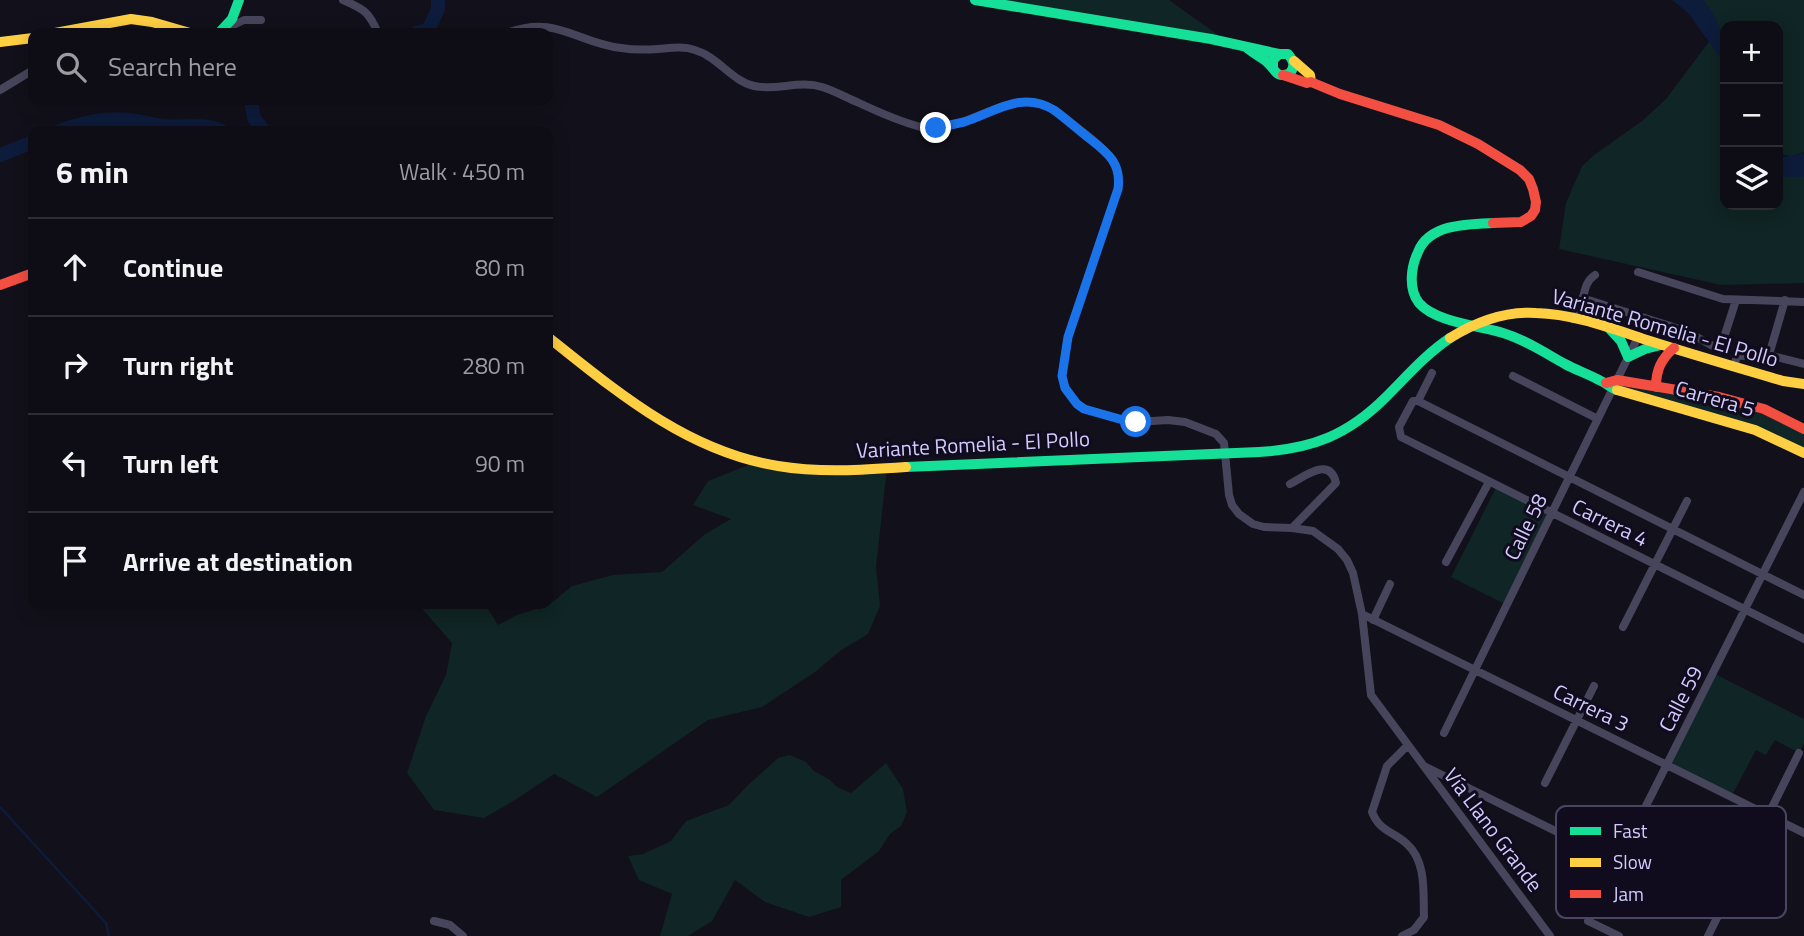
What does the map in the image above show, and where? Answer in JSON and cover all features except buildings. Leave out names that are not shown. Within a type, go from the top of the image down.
[{"type":"main road","points":[[225,28],[236,12],[239,0]]},
{"type":"main road","points":[[975,0],[1212,39],[1289,55],[1310,75],[1311,82]]},
{"type":"main road","points":[[82,28],[131,19],[173,28]]},
{"type":"main road","points":[[0,42],[28,39]]},
{"type":"main road","points":[[1247,48],[1268,62],[1277,73],[1429,121],[1478,144],[1528,177],[1536,195],[1536,202],[1535,211],[1527,221],[1446,228],[1429,234],[1418,248],[1412,270],[1411,289],[1421,306],[1437,316],[1515,337],[1571,368],[1612,384]]},
{"type":"main road","points":[[1273,68],[1273,60],[1279,54]]},
{"type":"main road","points":[[1283,75],[1292,71],[1294,61]]},
{"type":"main road","points":[[0,285],[28,275]]},
{"type":"main road","name":"Variante Romelia - El Pollo","points":[[553,341],[650,414],[692,439],[742,459],[794,469],[832,470],[1226,454],[1306,447],[1343,432],[1365,418],[1440,345],[1463,331],[1492,319],[1521,313],[1538,312],[1609,328],[1668,346],[1735,361],[1783,381],[1804,384]]},
{"type":"main road","points":[[1609,328],[1622,341],[1628,357],[1645,349],[1668,346]]},
{"type":"main road","points":[[1656,387],[1657,369],[1668,346]]},
{"type":"main road","name":"Carrera 5","points":[[1612,384],[1656,387],[1719,397],[1764,409],[1804,429]]},
{"type":"main road","name":"Carrera 5","points":[[1612,384],[1755,430],[1804,453]]},
{"type":"street","points":[[343,0],[365,9],[376,28]]},
{"type":"street","points":[[228,28],[243,20],[261,20]]},
{"type":"street","name":"Vía Llano Grande","points":[[526,28],[563,29],[618,48],[690,49],[711,57],[738,79],[751,85],[774,88],[820,86],[922,127],[936,128],[1016,103],[1036,102],[1046,105],[1108,153],[1117,168],[1118,189],[1068,337],[1062,376],[1065,388],[1084,409],[1136,422],[1185,422],[1216,434],[1224,443],[1229,495],[1239,514],[1253,524],[1264,527],[1313,531],[1338,550],[1353,573],[1362,614],[1371,695],[1550,936]]},
{"type":"street","points":[[0,90],[28,73]]},
{"type":"street","points":[[1638,272],[1723,299],[1804,302]]},
{"type":"street","points":[[1573,319],[1589,279],[1595,275]]},
{"type":"street","points":[[1582,298],[1686,331],[1735,361],[1769,355],[1804,364]]},
{"type":"street","points":[[1720,350],[1736,300]]},
{"type":"street","points":[[1769,355],[1785,300]]},
{"type":"street","name":"Calle 58","points":[[1444,733],[1570,478],[1612,384],[1638,337]]},
{"type":"street","points":[[1432,373],[1418,401],[1804,595]]},
{"type":"street","points":[[1513,376],[1598,419]]},
{"type":"street","name":"Carrera 4","points":[[1418,401],[1413,401],[1399,426],[1401,437],[1804,639]]},
{"type":"street","points":[[1290,484],[1321,469],[1329,470],[1336,479],[1336,483],[1292,528]]},
{"type":"street","points":[[1447,562],[1489,482]]},
{"type":"street","name":"Calle 59","points":[[1646,806],[1804,492]]},
{"type":"street","points":[[1623,627],[1687,501]]},
{"type":"street","points":[[1373,620],[1390,584]]},
{"type":"street","name":"Carrera 3","points":[[1362,614],[1748,806]]},
{"type":"street","points":[[1545,783],[1594,687]]},
{"type":"street","points":[[1402,936],[1414,930],[1424,917],[1422,875],[1418,859],[1408,845],[1378,825],[1372,812],[1387,766],[1408,745]]},
{"type":"street","points":[[1773,806],[1799,753]]},
{"type":"street","points":[[1423,766],[1556,831]]},
{"type":"street","name":"Carrera 3","points":[[1786,824],[1804,833]]},
{"type":"street","name":"Calle 59","points":[[1590,918],[1588,921],[1619,936]]},
{"type":"street","points":[[1708,936],[1717,918]]},
{"type":"street","points":[[435,921],[450,925],[463,936]]},
{"type":"green space","points":[[982,0],[1169,0],[1225,40]]},
{"type":"green space","points":[[1693,0],[1804,0],[1804,152],[1792,156],[1783,155],[1783,21],[1720,21],[1720,40]]},
{"type":"green space","points":[[1714,35],[1720,52],[1720,210],[1783,210],[1783,176],[1804,177],[1804,283],[1721,285],[1559,249],[1566,203],[1582,166],[1642,121],[1666,99]]},
{"type":"green space","points":[[1617,380],[1719,397],[1804,429],[1804,453],[1755,430],[1613,389]]},
{"type":"green space","points":[[756,462],[887,468],[876,567],[880,606],[868,634],[762,707],[708,720],[597,797],[554,774],[484,818],[434,810],[407,773],[426,716],[446,675],[452,643],[422,609],[488,609],[498,625],[536,609],[553,609],[553,602],[572,586],[613,575],[662,572],[705,534],[731,519],[693,505],[708,481]]},
{"type":"green space","points":[[1497,486],[1552,513],[1507,605],[1451,577]]},
{"type":"green space","points":[[1713,673],[1804,719],[1804,743],[1799,753],[1775,740],[1766,755],[1756,750],[1731,797],[1667,765]]},
{"type":"green space","points":[[790,755],[806,762],[837,787],[851,793],[886,763],[903,789],[907,812],[901,826],[890,834],[879,851],[841,880],[841,907],[809,917],[765,902],[735,880],[712,921],[688,936],[660,936],[672,894],[639,880],[628,856],[643,854],[671,841],[686,821],[729,805],[778,758]]},
{"type":"water","points":[[1672,0],[1703,0],[1720,28],[1720,57],[1689,14]]},
{"type":"water","points":[[1804,153],[1804,177],[1783,177],[1783,157]]},
{"type":"waterway","points":[[429,28],[438,9],[438,0]]},
{"type":"waterway","points":[[252,105],[254,118],[260,126]]},
{"type":"waterway","points":[[73,126],[111,119],[162,126]]},
{"type":"waterway","points":[[162,126],[200,126]]},
{"type":"waterway","points":[[0,155],[28,144]]},
{"type":"waterway","points":[[0,807],[106,923],[109,936]]},
{"type":"traffic: fast","points":[[224,28],[232,19],[239,0]]},
{"type":"traffic: fast","points":[[975,0],[1211,39],[1279,54]]},
{"type":"traffic: fast","points":[[1247,48],[1282,75],[1290,73],[1293,63],[1288,54],[1279,54],[1273,60],[1273,68]]},
{"type":"traffic: fast","points":[[1493,223],[1450,227],[1423,243],[1412,271],[1413,291],[1419,303],[1447,319],[1520,339],[1617,390]]},
{"type":"traffic: fast","points":[[1610,329],[1621,341],[1628,357],[1661,345]]},
{"type":"traffic: fast","points":[[906,467],[1259,452],[1296,447],[1328,438],[1358,421],[1450,338]]},
{"type":"traffic: slow","points":[[82,28],[131,19],[173,28]]},
{"type":"traffic: slow","points":[[0,42],[28,39]]},
{"type":"traffic: slow","points":[[1294,61],[1310,75],[1311,82]]},
{"type":"traffic: slow","points":[[1450,338],[1470,327],[1502,316],[1551,314],[1594,323],[1783,381],[1804,384]]},
{"type":"traffic: slow","points":[[553,341],[655,417],[714,448],[745,459],[810,470],[906,467]]},
{"type":"traffic: slow","points":[[1617,390],[1755,430],[1804,453]]},
{"type":"traffic: jam","points":[[1283,75],[1439,125],[1478,144],[1520,170],[1529,179],[1533,189],[1535,210],[1521,222],[1493,223]]},
{"type":"traffic: jam","points":[[0,285],[28,275]]},
{"type":"traffic: jam","points":[[1656,387],[1660,365],[1674,348]]},
{"type":"traffic: jam","points":[[1606,383],[1617,380],[1719,397],[1764,409],[1804,429]]},
{"type":"route","points":[[936,128],[962,122],[1003,106],[1036,102],[1054,110],[1108,153],[1115,163],[1118,189],[1068,337],[1062,376],[1071,398],[1084,409],[1136,422]]}]
